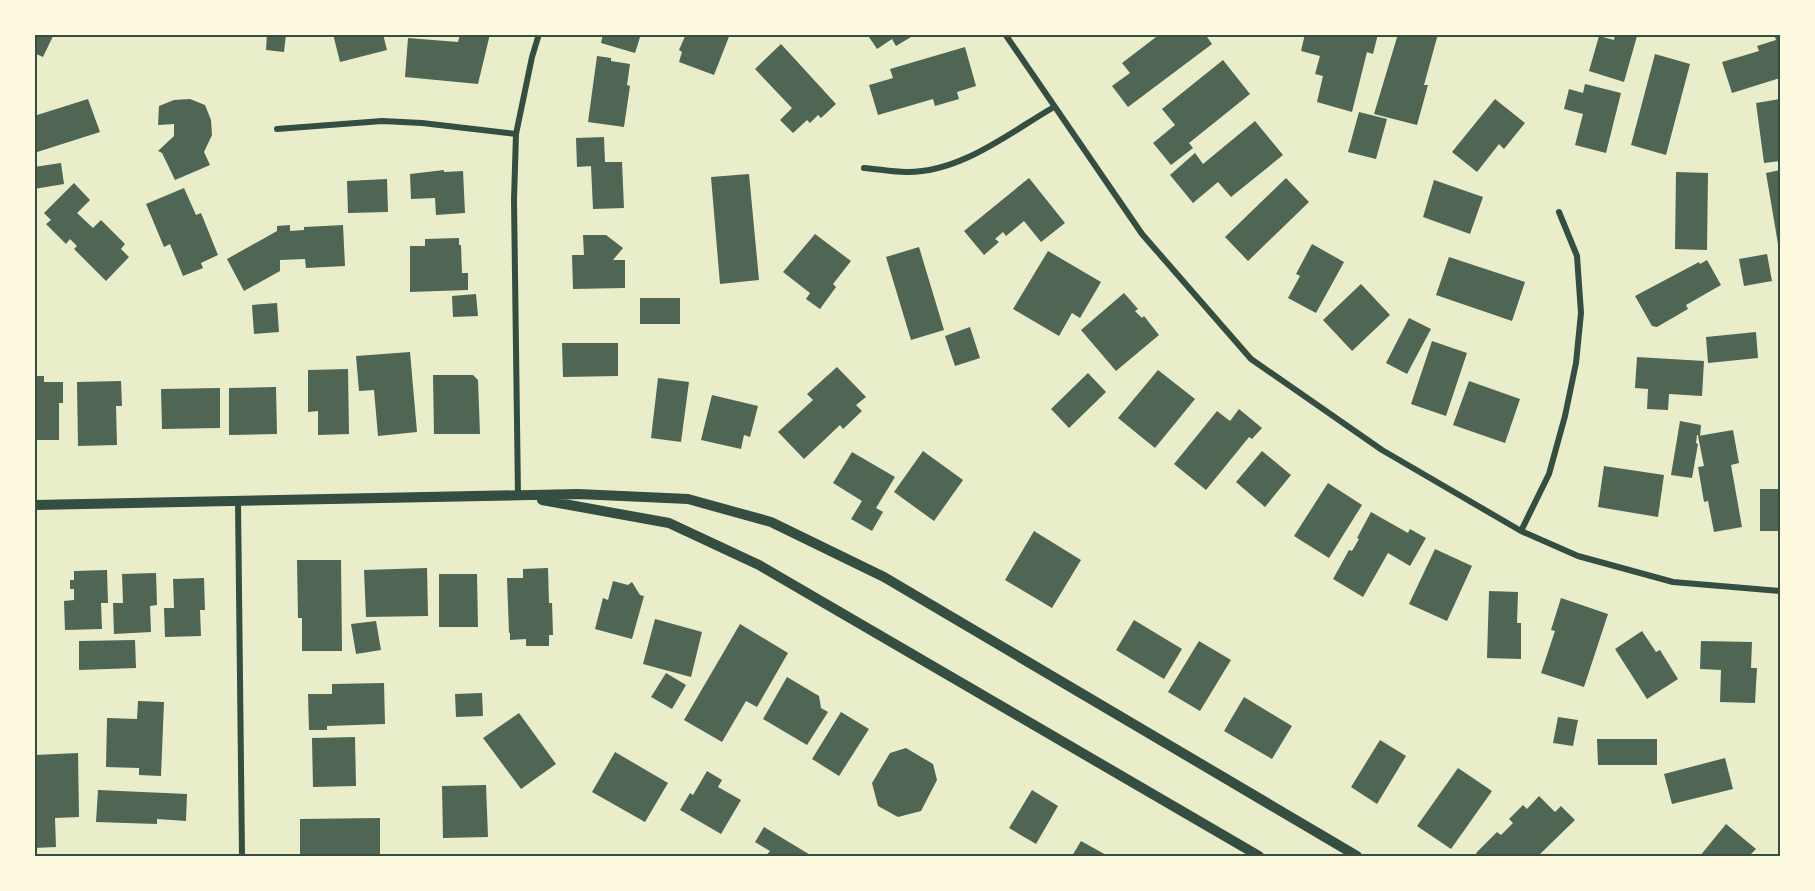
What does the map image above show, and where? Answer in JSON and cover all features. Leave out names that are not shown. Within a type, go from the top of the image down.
[{"type":"street","points":[[518,496],[514,200],[516,134],[539,34]]},
{"type":"street","points":[[1005,34],[1142,234],[1251,359],[1382,450],[1521,531],[1578,556],[1673,582],[1780,591]]},
{"type":"street","points":[[864,168],[907,172],[939,168],[971,156],[1053,107]]},
{"type":"street","points":[[277,129],[382,121],[422,123],[516,134]]},
{"type":"street","points":[[1521,531],[1549,474],[1565,416],[1576,363],[1581,313],[1577,256],[1559,212]]},
{"type":"street","points":[[34,505],[578,494],[688,500],[771,522],[884,577],[1357,856]]},
{"type":"street","points":[[518,496],[669,523],[759,565],[1259,856]]},
{"type":"street","points":[[238,502],[242,856]]},
{"type":"building","points":[[34,34],[54,34],[43,57],[34,53]]},
{"type":"building","points":[[267,34],[286,34],[284,52],[266,50]]},
{"type":"building","points":[[333,34],[383,34],[387,50],[340,62]]},
{"type":"building","points":[[460,34],[490,34],[478,84],[405,77],[408,38],[458,42]]},
{"type":"building","points":[[603,34],[641,34],[635,53],[601,43]]},
{"type":"building","points":[[686,34],[730,34],[714,75],[679,62],[682,52],[679,50]]},
{"type":"building","points":[[867,34],[909,34],[911,37],[896,46],[892,39],[877,49]]},
{"type":"building","points":[[1160,34],[1189,34],[1190,37],[1193,34],[1205,34],[1212,44],[1128,107],[1112,86],[1130,73],[1122,63]]},
{"type":"building","points":[[1305,34],[1378,34],[1373,54],[1367,52],[1352,112],[1317,102],[1323,76],[1315,74],[1320,56],[1301,51]]},
{"type":"building","points":[[1398,34],[1438,34],[1424,85],[1428,85],[1417,125],[1374,114]]},
{"type":"building","points":[[1615,34],[1637,36],[1624,82],[1589,71],[1599,36],[1614,40]]},
{"type":"building","points":[[1774,34],[1780,34],[1780,78],[1732,93],[1722,62],[1759,51],[1757,46],[1776,40]]},
{"type":"building","points":[[781,44],[836,104],[821,118],[818,115],[810,123],[807,120],[793,133],[780,120],[792,108],[755,69]]},
{"type":"building","points":[[965,47],[976,86],[957,92],[959,99],[935,106],[933,99],[878,115],[869,85],[893,78],[890,69]]},
{"type":"building","points":[[1655,54],[1690,64],[1666,155],[1631,145]]},
{"type":"building","points":[[597,56],[630,64],[627,85],[630,86],[624,127],[588,122]]},
{"type":"building","points":[[1223,60],[1250,94],[1189,143],[1193,148],[1171,165],[1153,143],[1175,125],[1162,109]]},
{"type":"building","points":[[1585,84],[1621,93],[1606,153],[1575,145],[1583,114],[1564,109],[1569,89],[1583,93]]},
{"type":"building","points":[[88,99],[100,132],[34,153],[34,116]]},
{"type":"building","points":[[190,99],[205,105],[211,120],[212,135],[204,152],[210,165],[175,180],[162,153],[158,151],[174,136],[174,124],[158,125],[159,106],[174,100]]},
{"type":"building","points":[[1495,99],[1525,123],[1504,149],[1499,144],[1477,172],[1452,152]]},
{"type":"building","points":[[1780,99],[1780,161],[1764,163],[1756,103]]},
{"type":"building","points":[[1359,112],[1387,119],[1376,159],[1348,152]]},
{"type":"building","points":[[1255,121],[1283,155],[1231,197],[1218,182],[1193,203],[1170,175],[1195,153],[1203,164]]},
{"type":"building","points":[[604,137],[605,162],[622,162],[624,208],[593,209],[591,166],[577,167],[576,138]]},
{"type":"building","points":[[61,163],[64,184],[34,189],[34,167]]},
{"type":"building","points":[[444,170],[444,172],[463,171],[465,213],[436,215],[435,198],[411,199],[410,174]]},
{"type":"building","points":[[1780,170],[1780,244],[1778,244],[1766,173]]},
{"type":"building","points":[[1676,172],[1708,173],[1707,250],[1675,249]]},
{"type":"building","points":[[749,174],[759,280],[720,284],[711,177]]},
{"type":"building","points":[[1029,178],[1065,223],[1041,242],[1024,221],[1006,236],[1003,232],[995,239],[999,242],[984,255],[964,231]]},
{"type":"building","points":[[1286,178],[1309,202],[1248,261],[1225,237]]},
{"type":"building","points":[[387,179],[388,212],[348,213],[347,181]]},
{"type":"building","points":[[1434,180],[1483,197],[1470,234],[1423,217]]},
{"type":"building","points":[[74,183],[90,200],[77,213],[93,228],[101,220],[125,244],[121,249],[129,257],[106,281],[74,249],[77,246],[70,239],[66,244],[46,224],[51,220],[44,213]]},
{"type":"building","points":[[184,188],[196,215],[201,213],[218,255],[201,263],[203,268],[183,276],[170,244],[164,247],[146,204]]},
{"type":"building","points":[[290,225],[290,231],[304,230],[304,227],[343,225],[345,266],[306,268],[305,259],[280,260],[280,271],[244,291],[227,259],[277,231],[277,226]]},
{"type":"building","points":[[815,234],[851,261],[833,284],[836,287],[820,309],[806,299],[810,293],[783,272]]},
{"type":"building","points":[[583,235],[606,235],[623,248],[613,260],[625,260],[625,288],[573,289],[572,255],[584,255]]},
{"type":"building","points":[[459,238],[462,273],[468,273],[468,290],[410,292],[410,246],[425,246],[425,239]]},
{"type":"building","points":[[1312,244],[1344,262],[1316,313],[1288,298],[1300,276],[1296,274]]},
{"type":"building","points":[[919,247],[944,330],[911,340],[886,257]]},
{"type":"building","points":[[1048,251],[1101,282],[1080,318],[1072,313],[1059,336],[1013,309]]},
{"type":"building","points":[[1767,254],[1772,281],[1744,286],[1739,259]]},
{"type":"building","points":[[1449,257],[1525,282],[1512,321],[1436,295]]},
{"type":"building","points":[[1707,260],[1721,285],[1686,305],[1688,309],[1657,327],[1652,326],[1635,296]]},
{"type":"building","points":[[1361,284],[1390,315],[1352,351],[1323,320]]},
{"type":"building","points":[[1124,293],[1138,309],[1135,311],[1142,318],[1144,316],[1159,335],[1116,371],[1081,330]]},
{"type":"building","points":[[476,294],[478,316],[453,317],[452,296]]},
{"type":"building","points":[[640,298],[680,298],[680,324],[640,324]]},
{"type":"building","points":[[277,303],[279,332],[254,334],[252,305]]},
{"type":"building","points":[[1409,318],[1431,329],[1407,374],[1386,363]]},
{"type":"building","points":[[970,327],[980,358],[955,366],[945,336]]},
{"type":"building","points":[[1756,332],[1758,358],[1708,363],[1706,337]]},
{"type":"building","points":[[1432,341],[1467,353],[1446,416],[1411,404]]},
{"type":"building","points":[[562,343],[618,343],[618,376],[563,377]]},
{"type":"building","points":[[410,352],[417,432],[378,436],[374,390],[359,391],[356,356]]},
{"type":"building","points":[[1637,357],[1704,361],[1702,396],[1669,394],[1668,410],[1647,409],[1648,389],[1635,388]]},
{"type":"building","points":[[837,367],[866,397],[856,405],[862,411],[843,429],[840,425],[804,459],[778,432],[813,400],[807,394]]},
{"type":"building","points":[[348,369],[349,434],[318,435],[318,411],[308,412],[308,370]]},
{"type":"building","points":[[1158,370],[1195,399],[1155,448],[1118,418]]},
{"type":"building","points":[[1088,373],[1106,392],[1069,428],[1051,409]]},
{"type":"building","points":[[433,375],[473,375],[478,380],[480,434],[434,434]]},
{"type":"building","points":[[34,376],[44,376],[44,382],[63,382],[63,403],[59,403],[59,440],[34,440]]},
{"type":"building","points":[[658,378],[689,382],[681,442],[651,438]]},
{"type":"building","points":[[121,381],[122,406],[116,406],[117,445],[78,446],[77,382]]},
{"type":"building","points":[[1469,381],[1520,399],[1505,443],[1453,425]]},
{"type":"building","points":[[276,387],[277,434],[229,435],[229,388]]},
{"type":"building","points":[[220,388],[220,428],[162,429],[161,389]]},
{"type":"building","points":[[712,395],[758,406],[750,437],[744,435],[741,449],[701,440]]},
{"type":"building","points":[[1239,409],[1262,428],[1252,439],[1249,437],[1206,490],[1174,464],[1217,411],[1230,421]]},
{"type":"building","points":[[1680,421],[1701,425],[1700,436],[1697,435],[1696,443],[1698,444],[1692,478],[1671,475]]},
{"type":"building","points":[[1733,430],[1739,463],[1731,465],[1742,527],[1714,532],[1708,501],[1704,502],[1698,467],[1704,466],[1698,436]]},
{"type":"building","points":[[923,451],[963,480],[934,521],[894,492]]},
{"type":"building","points":[[1262,451],[1291,475],[1265,507],[1236,482]]},
{"type":"building","points":[[852,452],[895,477],[876,508],[883,512],[872,531],[851,519],[862,501],[833,483]]},
{"type":"building","points":[[1604,466],[1664,475],[1658,517],[1598,507]]},
{"type":"building","points":[[1328,483],[1362,505],[1329,558],[1294,536]]},
{"type":"building","points":[[1760,489],[1780,489],[1780,531],[1760,531]]},
{"type":"building","points":[[1371,512],[1408,533],[1410,529],[1426,538],[1410,566],[1388,553],[1363,597],[1333,579],[1349,550],[1352,551],[1359,539],[1357,538]]},
{"type":"building","points":[[1034,531],[1081,560],[1052,608],[1005,580]]},
{"type":"building","points":[[1435,549],[1472,566],[1447,621],[1409,604]]},
{"type":"building","points":[[297,560],[341,560],[342,651],[302,651],[302,618],[298,618]]},
{"type":"building","points":[[427,568],[428,616],[366,617],[364,570]]},
{"type":"building","points":[[548,568],[553,635],[549,635],[549,646],[526,646],[526,639],[510,640],[507,578],[523,578],[523,569]]},
{"type":"building","points":[[107,570],[108,603],[101,603],[102,629],[65,630],[64,601],[74,600],[74,589],[70,589],[70,580],[74,580],[74,571]]},
{"type":"building","points":[[156,573],[157,605],[150,606],[151,632],[114,634],[113,603],[123,603],[122,574]]},
{"type":"building","points":[[439,574],[477,574],[478,627],[439,627]]},
{"type":"building","points":[[204,578],[205,610],[200,610],[201,636],[165,637],[164,608],[174,608],[173,579]]},
{"type":"building","points":[[613,581],[628,585],[632,582],[640,595],[644,596],[632,639],[595,629],[603,598],[608,600]]},
{"type":"building","points":[[1489,591],[1518,592],[1517,623],[1521,623],[1521,659],[1487,658]]},
{"type":"building","points":[[1561,598],[1608,614],[1584,687],[1541,673],[1555,631],[1551,630]]},
{"type":"building","points":[[655,619],[702,632],[691,677],[643,664]]},
{"type":"building","points":[[1134,620],[1182,649],[1164,679],[1116,650]]},
{"type":"building","points":[[376,621],[381,650],[356,654],[351,624]]},
{"type":"building","points":[[740,624],[788,653],[757,707],[746,701],[722,742],[684,720]]},
{"type":"building","points":[[1642,631],[1656,652],[1660,650],[1678,679],[1647,699],[1615,649]]},
{"type":"building","points":[[135,640],[136,668],[79,670],[79,641]]},
{"type":"building","points":[[1199,641],[1231,660],[1200,711],[1168,692]]},
{"type":"building","points":[[1701,641],[1752,642],[1751,668],[1757,668],[1755,703],[1720,702],[1721,670],[1700,669]]},
{"type":"building","points":[[666,673],[686,685],[672,709],[651,697]]},
{"type":"building","points":[[787,677],[819,696],[821,708],[828,712],[807,745],[763,719]]},
{"type":"building","points":[[384,683],[385,724],[327,726],[327,730],[309,730],[308,694],[332,694],[332,684]]},
{"type":"building","points":[[482,693],[483,716],[456,717],[455,694]]},
{"type":"building","points":[[1244,697],[1292,726],[1272,759],[1224,731]]},
{"type":"building","points":[[138,701],[164,702],[161,776],[139,775],[139,768],[106,767],[107,718],[137,719]]},
{"type":"building","points":[[841,712],[869,729],[839,776],[812,759]]},
{"type":"building","points":[[519,713],[556,764],[521,789],[483,738]]},
{"type":"building","points":[[1558,717],[1578,720],[1573,746],[1553,743]]},
{"type":"building","points":[[355,737],[356,786],[313,787],[312,738]]},
{"type":"building","points":[[1597,739],[1657,739],[1657,765],[1598,765]]},
{"type":"building","points":[[1380,740],[1406,756],[1377,804],[1351,787]]},
{"type":"building","points":[[906,748],[933,764],[937,780],[921,811],[898,817],[878,806],[872,783],[890,753]]},
{"type":"building","points":[[615,752],[668,783],[645,822],[592,792]]},
{"type":"building","points":[[78,753],[79,817],[55,818],[56,847],[34,848],[34,815],[37,814],[35,755]]},
{"type":"building","points":[[1725,758],[1733,789],[1672,804],[1664,774]]},
{"type":"building","points":[[1458,768],[1492,791],[1451,849],[1417,826]]},
{"type":"building","points":[[707,771],[722,780],[718,787],[741,800],[721,834],[680,810],[690,793],[693,795]]},
{"type":"building","points":[[486,785],[488,837],[443,838],[442,786]]},
{"type":"building","points":[[98,790],[187,794],[186,821],[157,819],[157,824],[96,822]]},
{"type":"building","points":[[1032,790],[1058,806],[1036,844],[1009,828]]},
{"type":"building","points":[[1539,796],[1555,812],[1561,806],[1575,820],[1538,856],[1479,856],[1476,853],[1497,832],[1501,835],[1513,823],[1509,819],[1523,805],[1527,809]]},
{"type":"building","points":[[380,818],[380,855],[300,856],[300,819]]},
{"type":"building","points":[[1726,824],[1756,849],[1749,856],[1700,856]]},
{"type":"building","points":[[764,827],[812,856],[766,856],[770,851],[755,842]]},
{"type":"building","points":[[1081,841],[1108,856],[1072,856]]}]
